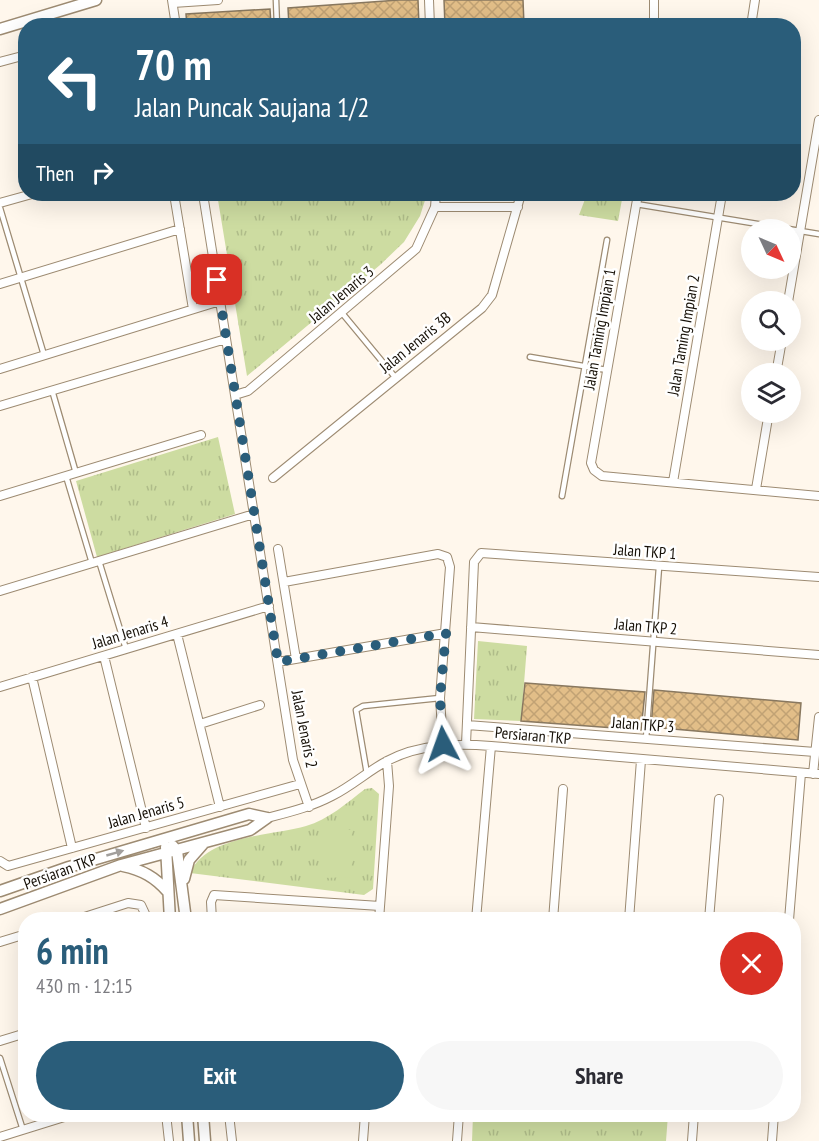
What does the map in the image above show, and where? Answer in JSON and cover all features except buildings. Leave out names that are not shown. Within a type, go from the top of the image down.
[{"type":"street","points":[[175,18],[172,2],[218,0]]},
{"type":"street","points":[[429,0],[430,18]]},
{"type":"street","points":[[654,0],[654,18]]},
{"type":"street","points":[[752,18],[755,0]]},
{"type":"street","points":[[36,18],[91,1]]},
{"type":"street","points":[[0,29],[18,23]]},
{"type":"street","points":[[0,62],[18,57]]},
{"type":"street","points":[[801,225],[819,120]]},
{"type":"street","points":[[0,205],[18,199]]},
{"type":"street","points":[[175,201],[193,309]]},
{"type":"street","name":"Jalan Jenaris 2","points":[[204,201],[293,759],[309,807]]},
{"type":"street","name":"Jalan Jenaris 3","points":[[235,395],[248,391],[416,249],[435,207],[435,201]]},
{"type":"street","name":"Jalan Jenaris 3B","points":[[273,478],[482,308],[492,295],[519,201]]},
{"type":"street","name":"Jalan Taming Impian 1","points":[[637,201],[591,463],[594,470],[602,476],[674,482]]},
{"type":"street","name":"Jalan Taming Impian 2","points":[[674,482],[721,201]]},
{"type":"street","points":[[435,207],[518,207]]},
{"type":"street","points":[[0,284],[180,229]]},
{"type":"street","points":[[0,369],[220,301]]},
{"type":"street","points":[[0,406],[226,339]]},
{"type":"street","points":[[756,489],[767,423]]},
{"type":"street","points":[[0,496],[201,435]]},
{"type":"street","points":[[674,482],[819,496]]},
{"type":"street","points":[[0,591],[254,514]]},
{"type":"street","points":[[278,549],[296,659]]},
{"type":"street","name":"Jalan TKP 1","points":[[471,627],[474,562],[481,553],[819,578]]},
{"type":"street","points":[[284,582],[438,554],[447,557],[450,567],[440,698],[443,744]]},
{"type":"street","name":"Jalan Jenaris 4","points":[[0,687],[269,606]]},
{"type":"street","points":[[466,744],[471,627]]},
{"type":"street","name":"Jalan TKP 2","points":[[471,627],[819,655]]},
{"type":"street","points":[[278,662],[446,633]]},
{"type":"street","points":[[177,634],[220,807]]},
{"type":"street","points":[[104,656],[146,828]]},
{"type":"street","points":[[32,677],[72,848]]},
{"type":"street","points":[[200,724],[261,705]]},
{"type":"street","points":[[816,774],[819,717]]},
{"type":"street","name":"Jalan TKP 3","points":[[467,725],[816,752]]},
{"type":"street","name":"Persiaran TKP","points":[[0,909],[121,865],[250,830],[267,818],[309,807],[336,795],[387,761],[443,744],[491,746],[816,774]]},
{"type":"street","points":[[477,912],[491,746]]},
{"type":"street","points":[[630,912],[641,760]]},
{"type":"street","points":[[380,912],[389,786],[387,761]]},
{"type":"street","points":[[790,912],[801,773]]},
{"type":"street","name":"Jalan Jenaris 5","points":[[0,861],[8,866],[300,784]]},
{"type":"street","points":[[554,912],[563,789]]},
{"type":"street","points":[[710,912],[719,799]]},
{"type":"street","name":"Persiaran TKP","points":[[0,891],[69,867],[249,814],[267,818]]},
{"type":"street","points":[[168,838],[177,851],[185,912]]},
{"type":"street","points":[[168,838],[165,854],[169,912]]},
{"type":"street","points":[[183,887],[189,860],[203,843]]},
{"type":"street","points":[[121,865],[139,869],[153,877],[168,892]]},
{"type":"street","points":[[212,912],[211,902],[214,895],[380,906]]},
{"type":"street","points":[[100,912],[128,903],[141,905],[145,912]]},
{"type":"street","points":[[0,942],[18,936]]},
{"type":"street","points":[[0,1041],[18,1035]]},
{"type":"street","points":[[4,1138],[48,1122]]},
{"type":"street","points":[[167,1122],[169,1141]]},
{"type":"street","points":[[187,1122],[189,1141]]},
{"type":"street","points":[[204,1122],[205,1141]]},
{"type":"street","points":[[230,1122],[232,1141]]},
{"type":"street","points":[[363,1141],[364,1122]]},
{"type":"street","points":[[457,1141],[458,1122]]},
{"type":"street","points":[[692,1141],[693,1122]]},
{"type":"street","points":[[772,1141],[773,1122]]},
{"type":"lane","points":[[276,0],[277,18]]},
{"type":"lane","points":[[636,204],[741,222]]},
{"type":"lane","points":[[0,205],[44,355]]},
{"type":"lane","points":[[801,231],[819,234]]},
{"type":"lane","points":[[562,496],[607,240]]},
{"type":"lane","points":[[342,313],[395,377]]},
{"type":"lane","points":[[530,357],[607,370]]},
{"type":"lane","points":[[52,390],[76,473]]},
{"type":"lane","points":[[66,476],[126,649]]},
{"type":"lane","points":[[646,739],[658,567]]},
{"type":"lane","points":[[367,774],[356,710],[363,706],[440,698]]},
{"type":"lane","points":[[0,1058],[18,1114]]},
{"type":"lane","points":[[20,1122],[23,1130]]},
{"type":"green space","points":[[218,201],[425,201],[420,216],[404,242],[380,265],[247,376]]},
{"type":"green space","points":[[584,201],[622,201],[618,221],[579,215]]},
{"type":"green space","points":[[218,437],[235,514],[97,557],[76,481]]},
{"type":"green space","points":[[478,641],[527,646],[521,721],[474,719]]},
{"type":"green space","points":[[372,788],[379,794],[373,889],[364,895],[190,873],[198,860],[225,844],[306,826],[322,820],[365,789]]},
{"type":"green space","points":[[323,830],[351,830],[351,877],[323,878]]},
{"type":"green space","points":[[473,1122],[667,1122],[666,1141],[472,1141]]},
{"type":"route","points":[[217,280],[278,662],[446,633],[440,698],[443,744]]}]
